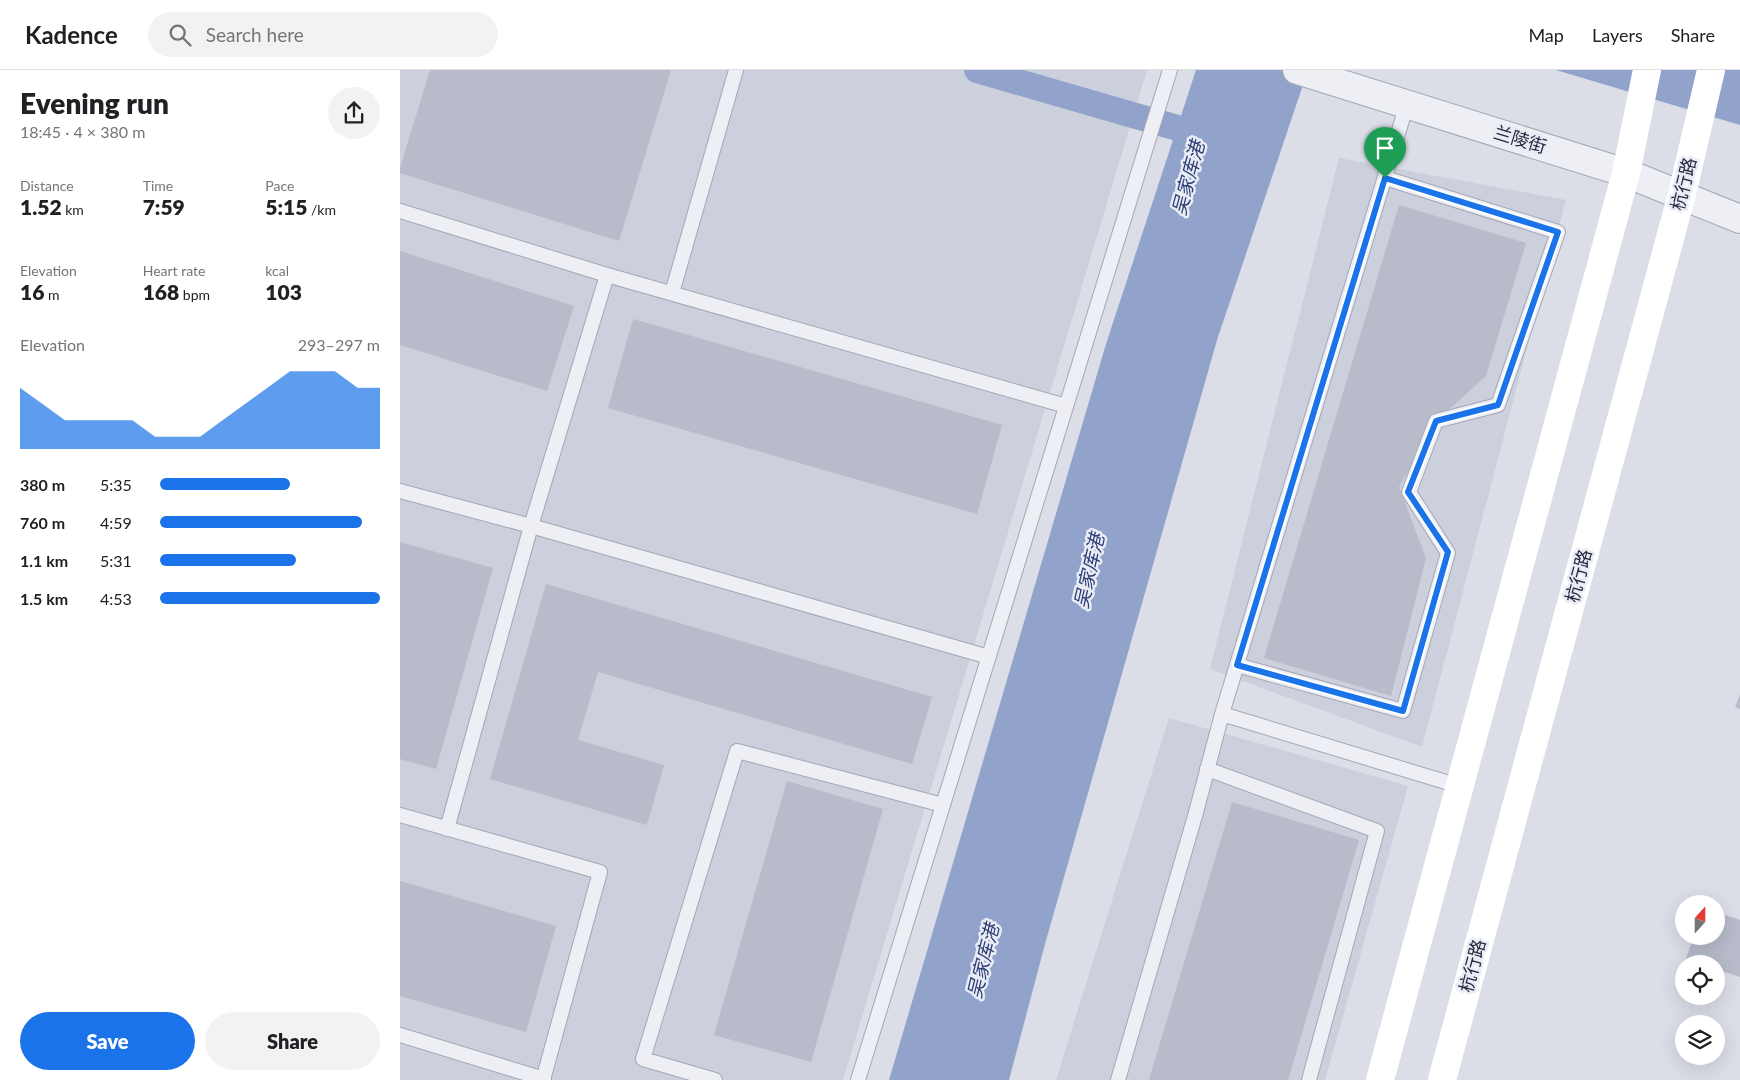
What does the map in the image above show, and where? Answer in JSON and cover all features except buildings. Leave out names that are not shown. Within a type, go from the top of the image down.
[{"type":"main road","points":[[1380,1080],[1626,173],[1647,70]]},
{"type":"main road","name":"杭行路","points":[[1442,1080],[1682,194],[1711,70]]},
{"type":"street","name":"兰陵街","points":[[1297,70],[1626,173],[1740,219]]},
{"type":"lane","points":[[672,293],[736,70]]},
{"type":"lane","points":[[858,1080],[1170,70]]},
{"type":"lane","points":[[1118,1080],[1222,714],[1407,104]]},
{"type":"lane","points":[[1237,665],[1403,711],[1448,552],[1408,492],[1436,421],[1498,405],[1558,232],[1385,178]]},
{"type":"lane","points":[[400,211],[607,275],[1066,406]]},
{"type":"lane","points":[[447,829],[531,526],[607,275]]},
{"type":"lane","points":[[400,491],[531,526],[989,657]]},
{"type":"lane","points":[[1222,714],[1459,786]]},
{"type":"lane","points":[[715,1080],[643,1059],[738,751],[943,805]]},
{"type":"lane","points":[[1207,770],[1377,831],[1309,1080]]},
{"type":"lane","points":[[400,816],[600,872],[543,1079],[400,1035]]},
{"type":"shaded area","points":[[400,70],[1147,70],[843,1080],[400,1080]]},
{"type":"shaded area","points":[[1339,158],[1566,200],[1422,747],[1210,669]]},
{"type":"shaded area","points":[[1169,718],[1408,786],[1325,1080],[1056,1080]]},
{"type":"water","name":"吴家库港","points":[[1196,70],[1308,70],[1217,340],[1045,944],[1009,1080],[889,1080],[1106,344]]},
{"type":"water","points":[[1556,70],[1740,70],[1740,125]]},
{"type":"waterway","name":"吴家库港","points":[[977,70],[1212,138]]},
{"type":"route","points":[[1385,178],[1558,232],[1498,405],[1436,421],[1408,492],[1448,552],[1403,711],[1237,665],[1385,178]]}]
